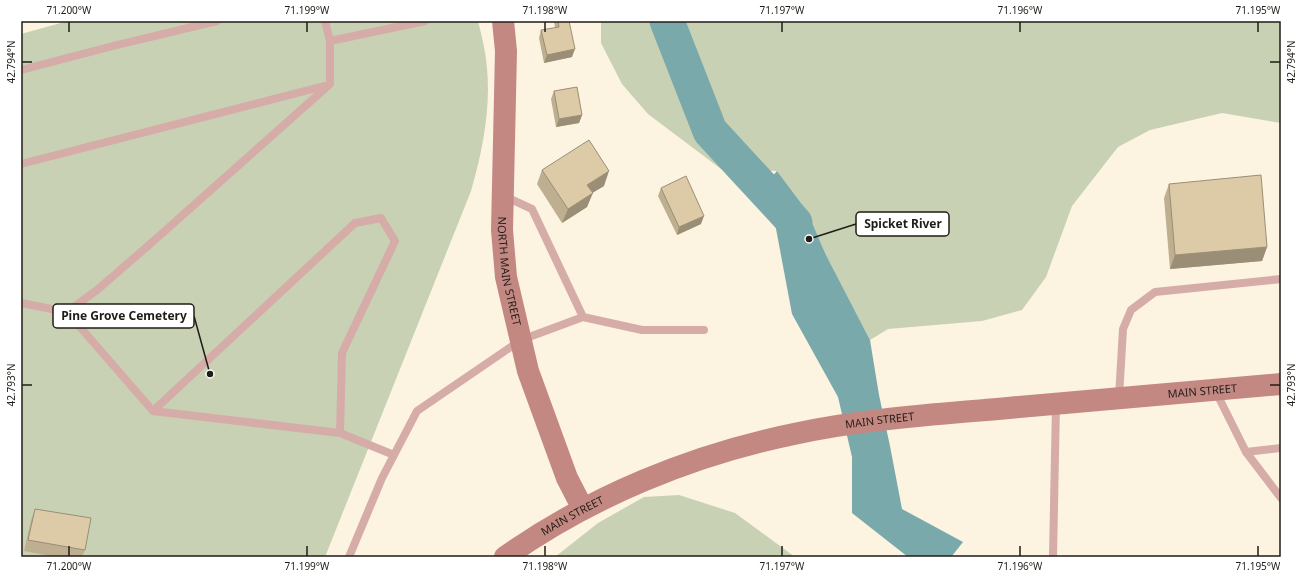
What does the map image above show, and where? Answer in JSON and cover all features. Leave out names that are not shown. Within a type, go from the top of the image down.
[{"type":"main road","name":"NORTH MAIN STREET","points":[[503,21],[506,51],[502,230],[506,277],[528,371],[565,471],[583,509]]},
{"type":"main road","name":"MAIN STREET","points":[[505,557],[583,509],[617,492],[704,458],[787,435],[893,418],[1281,384]]},
{"type":"lane","points":[[21,70],[217,21]]},
{"type":"lane","points":[[67,312],[97,290],[330,84],[330,41],[325,21]]},
{"type":"lane","points":[[330,41],[426,21]]},
{"type":"lane","points":[[21,164],[330,84]]},
{"type":"lane","points":[[503,196],[532,209],[583,317]]},
{"type":"lane","points":[[153,411],[355,223],[381,218],[395,241],[342,354],[340,433]]},
{"type":"lane","points":[[1119,398],[1124,329],[1131,310],[1155,292],[1281,279]]},
{"type":"lane","points":[[21,303],[67,312],[153,411],[340,433],[394,455]]},
{"type":"lane","points":[[349,557],[382,478],[417,411],[520,340],[583,317],[642,330],[704,330]]},
{"type":"lane","points":[[1215,390],[1246,452],[1281,498]]},
{"type":"lane","points":[[1053,557],[1056,404]]},
{"type":"lane","points":[[1246,452],[1281,448]]},
{"type":"green space","points":[[68,21],[478,21],[484,45],[488,99],[485,131],[479,162],[471,191],[325,557],[21,557],[21,34]]},
{"type":"green space","points":[[601,21],[1281,21],[1281,123],[1222,113],[1150,130],[1118,147],[1072,206],[1046,277],[1022,310],[982,321],[888,329],[870,340],[826,255],[807,211],[777,171],[721,169],[648,114],[622,84],[601,43]]},
{"type":"green space","points":[[679,495],[735,513],[795,557],[555,557],[598,523],[644,497]]},
{"type":"water","points":[[777,171],[807,211],[826,255],[870,340],[879,395],[902,509],[963,542],[952,556],[908,557],[852,513],[852,457],[838,397],[792,314],[774,218],[757,194]]},
{"type":"building","points":[[558,21],[569,21],[575,49],[547,55],[541,30],[559,27]]},
{"type":"building","points":[[577,87],[582,115],[559,119],[554,91]]},
{"type":"building","points":[[589,140],[609,171],[587,185],[593,193],[568,209],[542,170]]},
{"type":"building","points":[[1261,175],[1267,247],[1175,255],[1169,184]]},
{"type":"building","points":[[686,176],[704,216],[679,227],[661,188]]},
{"type":"building","points":[[35,509],[91,518],[85,550],[28,540]]},
{"type":"waterway","points":[[667,21],[710,131],[795,223]]},
{"type":"place","name":"Spicket River","points":[[809,239]]},
{"type":"place","name":"Pine Grove Cemetery","points":[[210,374]]}]
